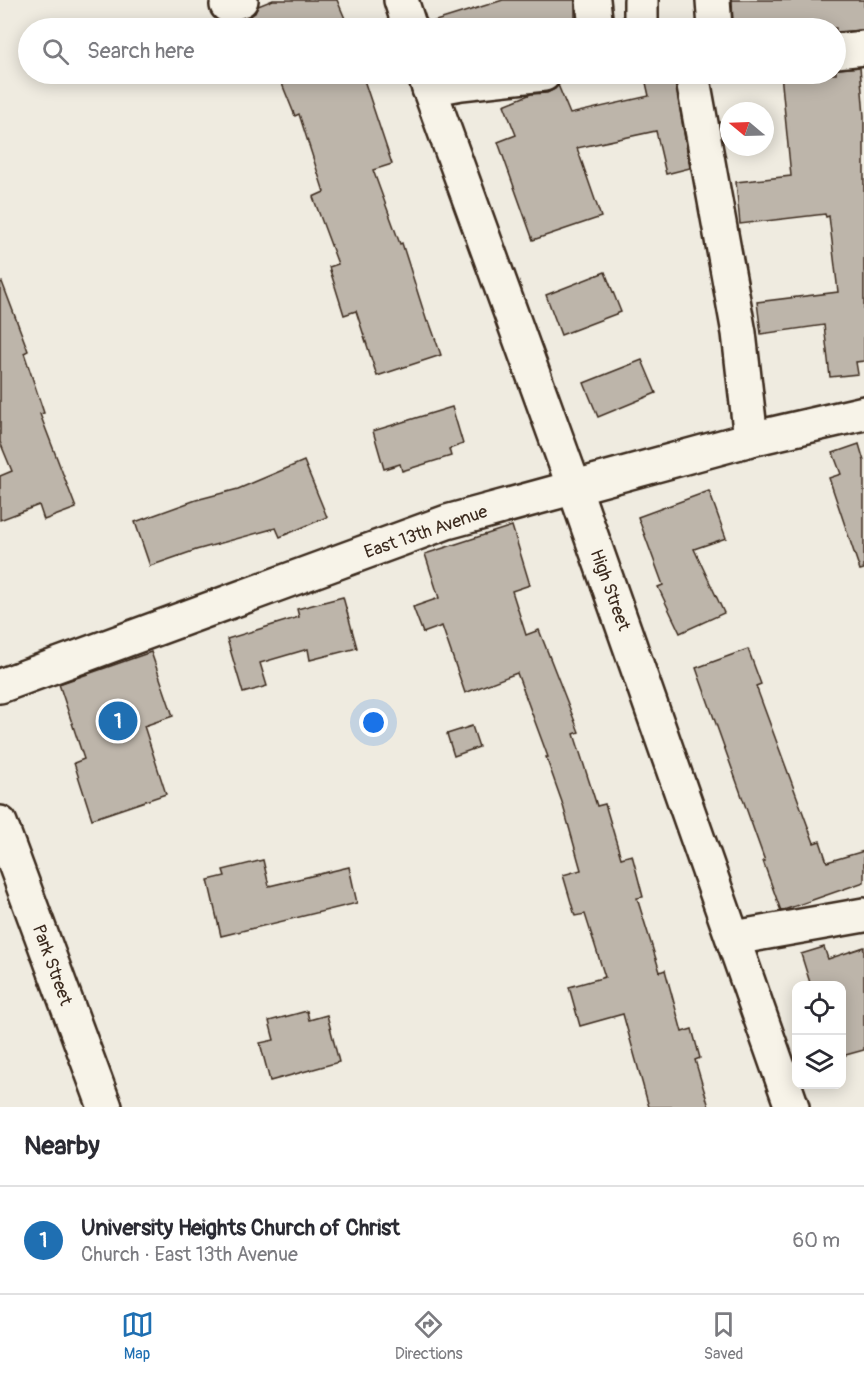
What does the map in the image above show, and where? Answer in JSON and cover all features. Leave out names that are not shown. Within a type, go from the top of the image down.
[{"type":"street","points":[[401,0],[407,18]]},
{"type":"street","points":[[593,0],[595,18]]},
{"type":"street","points":[[641,0],[642,18]]},
{"type":"street","points":[[713,0],[714,18]]},
{"type":"street","points":[[846,50],[864,48]]},
{"type":"street","name":"High Street","points":[[428,84],[574,487],[792,1107]]},
{"type":"street","points":[[694,84],[739,333],[752,439]]},
{"type":"street","name":"East 13th Avenue","points":[[0,686],[447,522],[752,439],[864,413]]},
{"type":"street","name":"Park Street","points":[[0,823],[105,1107]]},
{"type":"street","points":[[734,938],[864,915]]},
{"type":"building","points":[[273,0],[337,0],[345,18],[247,18],[255,13],[258,6]]},
{"type":"building","points":[[503,0],[575,0],[575,18],[445,18]]},
{"type":"building","points":[[732,0],[864,0],[864,30],[846,31],[846,18],[733,18]]},
{"type":"building","points":[[860,67],[864,116],[864,361],[856,362],[858,374],[830,377],[824,325],[761,334],[757,302],[838,292],[829,216],[826,217],[825,214],[740,224],[736,182],[791,176],[782,84],[846,84],[846,68]]},
{"type":"building","points":[[282,84],[365,84],[392,164],[373,170],[400,244],[402,243],[427,322],[429,321],[441,355],[377,376],[356,311],[344,315],[329,267],[338,264],[313,197],[324,192],[299,114],[295,116]]},
{"type":"building","points":[[646,84],[676,84],[690,168],[666,174],[656,131],[577,148],[601,217],[533,240],[498,142],[516,135],[504,105],[531,94],[547,93],[558,85],[570,114],[649,96]]},
{"type":"building","points":[[605,272],[621,312],[561,335],[546,295]]},
{"type":"building","points":[[2,282],[28,351],[24,353],[44,413],[40,414],[76,508],[44,520],[39,505],[0,520],[0,476],[12,471],[0,442],[0,283]]},
{"type":"building","points":[[642,360],[656,393],[598,417],[584,383]]},
{"type":"building","points":[[452,407],[463,444],[449,449],[451,456],[402,471],[400,464],[384,469],[373,431]]},
{"type":"building","points":[[859,444],[864,461],[864,569],[860,570],[829,478],[841,474],[833,453]]},
{"type":"building","points":[[304,461],[327,517],[280,537],[276,528],[196,550],[150,566],[135,522],[196,500],[238,489]]},
{"type":"building","points":[[709,491],[726,538],[694,549],[724,613],[680,633],[658,587],[663,585],[638,517]]},
{"type":"building","points":[[512,526],[530,585],[512,591],[526,635],[539,630],[579,732],[574,734],[597,806],[605,804],[621,858],[632,855],[643,897],[637,898],[660,972],[665,970],[682,1032],[692,1029],[700,1058],[695,1060],[709,1107],[649,1107],[623,1014],[580,1026],[569,987],[605,977],[585,914],[575,916],[563,875],[581,870],[562,802],[546,757],[548,757],[517,673],[465,693],[442,626],[423,633],[413,607],[439,598],[425,554]]},
{"type":"building","points":[[343,597],[357,648],[310,660],[308,649],[260,663],[267,686],[243,693],[227,639],[299,617],[297,609]]},
{"type":"building","points":[[748,649],[761,684],[756,686],[814,843],[820,841],[827,862],[864,851],[864,882],[781,911],[696,668]]},
{"type":"building","points":[[151,652],[173,716],[144,726],[166,794],[92,819],[74,763],[84,759],[59,684]]},
{"type":"building","points":[[472,726],[479,747],[454,756],[447,734]]},
{"type":"building","points":[[263,860],[269,886],[349,867],[357,903],[221,936],[208,880],[225,876],[223,870]]},
{"type":"building","points":[[824,947],[828,959],[864,947],[864,1050],[846,1055],[846,981],[809,981],[801,954]]},
{"type":"building","points":[[307,1011],[309,1020],[327,1015],[339,1062],[270,1081],[260,1043],[274,1040],[269,1021]]},
{"type":"place","name":"University Heights Church of Christ","points":[[118,721]]}]
